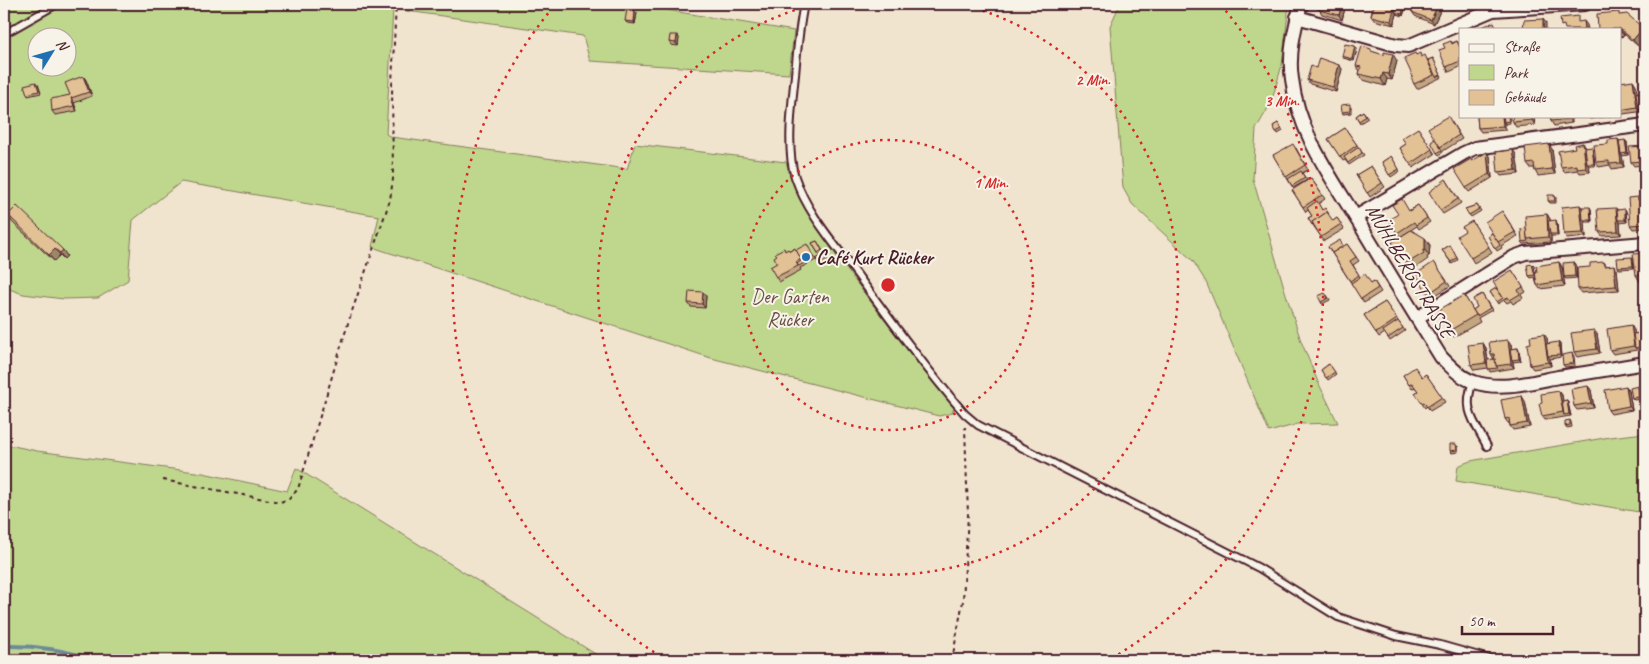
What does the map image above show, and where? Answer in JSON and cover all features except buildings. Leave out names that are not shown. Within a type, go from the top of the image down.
[{"type":"street","name":"MÜHLBERGSTRASSE","points":[[1301,4],[1291,58],[1291,78],[1302,124],[1441,357],[1453,369],[1473,382],[1487,385],[1514,384],[1645,363]]},
{"type":"street","points":[[1298,17],[1396,45],[1408,46],[1493,10],[1585,4]]},
{"type":"street","points":[[1356,217],[1475,148],[1645,125]]},
{"type":"street","points":[[1417,318],[1514,257],[1525,253],[1645,243]]},
{"type":"lane","points":[[4,34],[57,4]]},
{"type":"lane","points":[[804,4],[799,30],[791,128],[795,176],[817,220],[965,414],[978,425],[1260,568],[1338,617],[1396,636],[1440,645],[1493,660]]},
{"type":"lane","points":[[1473,382],[1467,399],[1468,406],[1487,446]]},
{"type":"path","points":[[163,480],[280,502],[289,499],[298,489],[348,320],[390,200],[393,179],[391,154],[392,83],[396,4]]},
{"type":"path","points":[[952,660],[964,600],[968,515],[964,441],[965,414]]},
{"type":"path","points":[[4,655],[59,660]]},
{"type":"green space","name":"Der Garten Rücker","points":[[4,4],[630,4],[794,31],[789,74],[590,61],[583,36],[393,9],[386,134],[391,137],[627,169],[635,144],[786,162],[798,195],[815,225],[892,330],[954,408],[952,413],[939,416],[711,358],[372,247],[379,216],[181,182],[133,220],[128,280],[98,298],[64,299],[23,294],[4,287]]},
{"type":"green space","points":[[1120,4],[1289,4],[1282,65],[1271,103],[1256,129],[1253,179],[1301,341],[1338,423],[1298,424],[1269,432],[1206,282],[1193,261],[1132,204],[1123,188],[1110,26]]},
{"type":"green space","points":[[1645,433],[1645,513],[1456,481],[1458,466],[1470,461],[1610,437]]},
{"type":"green space","points":[[4,444],[37,451],[203,473],[287,491],[296,468],[605,660],[4,660]]},
{"type":"waterway","points":[[4,646],[29,646],[52,649],[98,660]]},
{"type":"place","name":"Café Kurt Rücker","points":[[806,257]]}]
